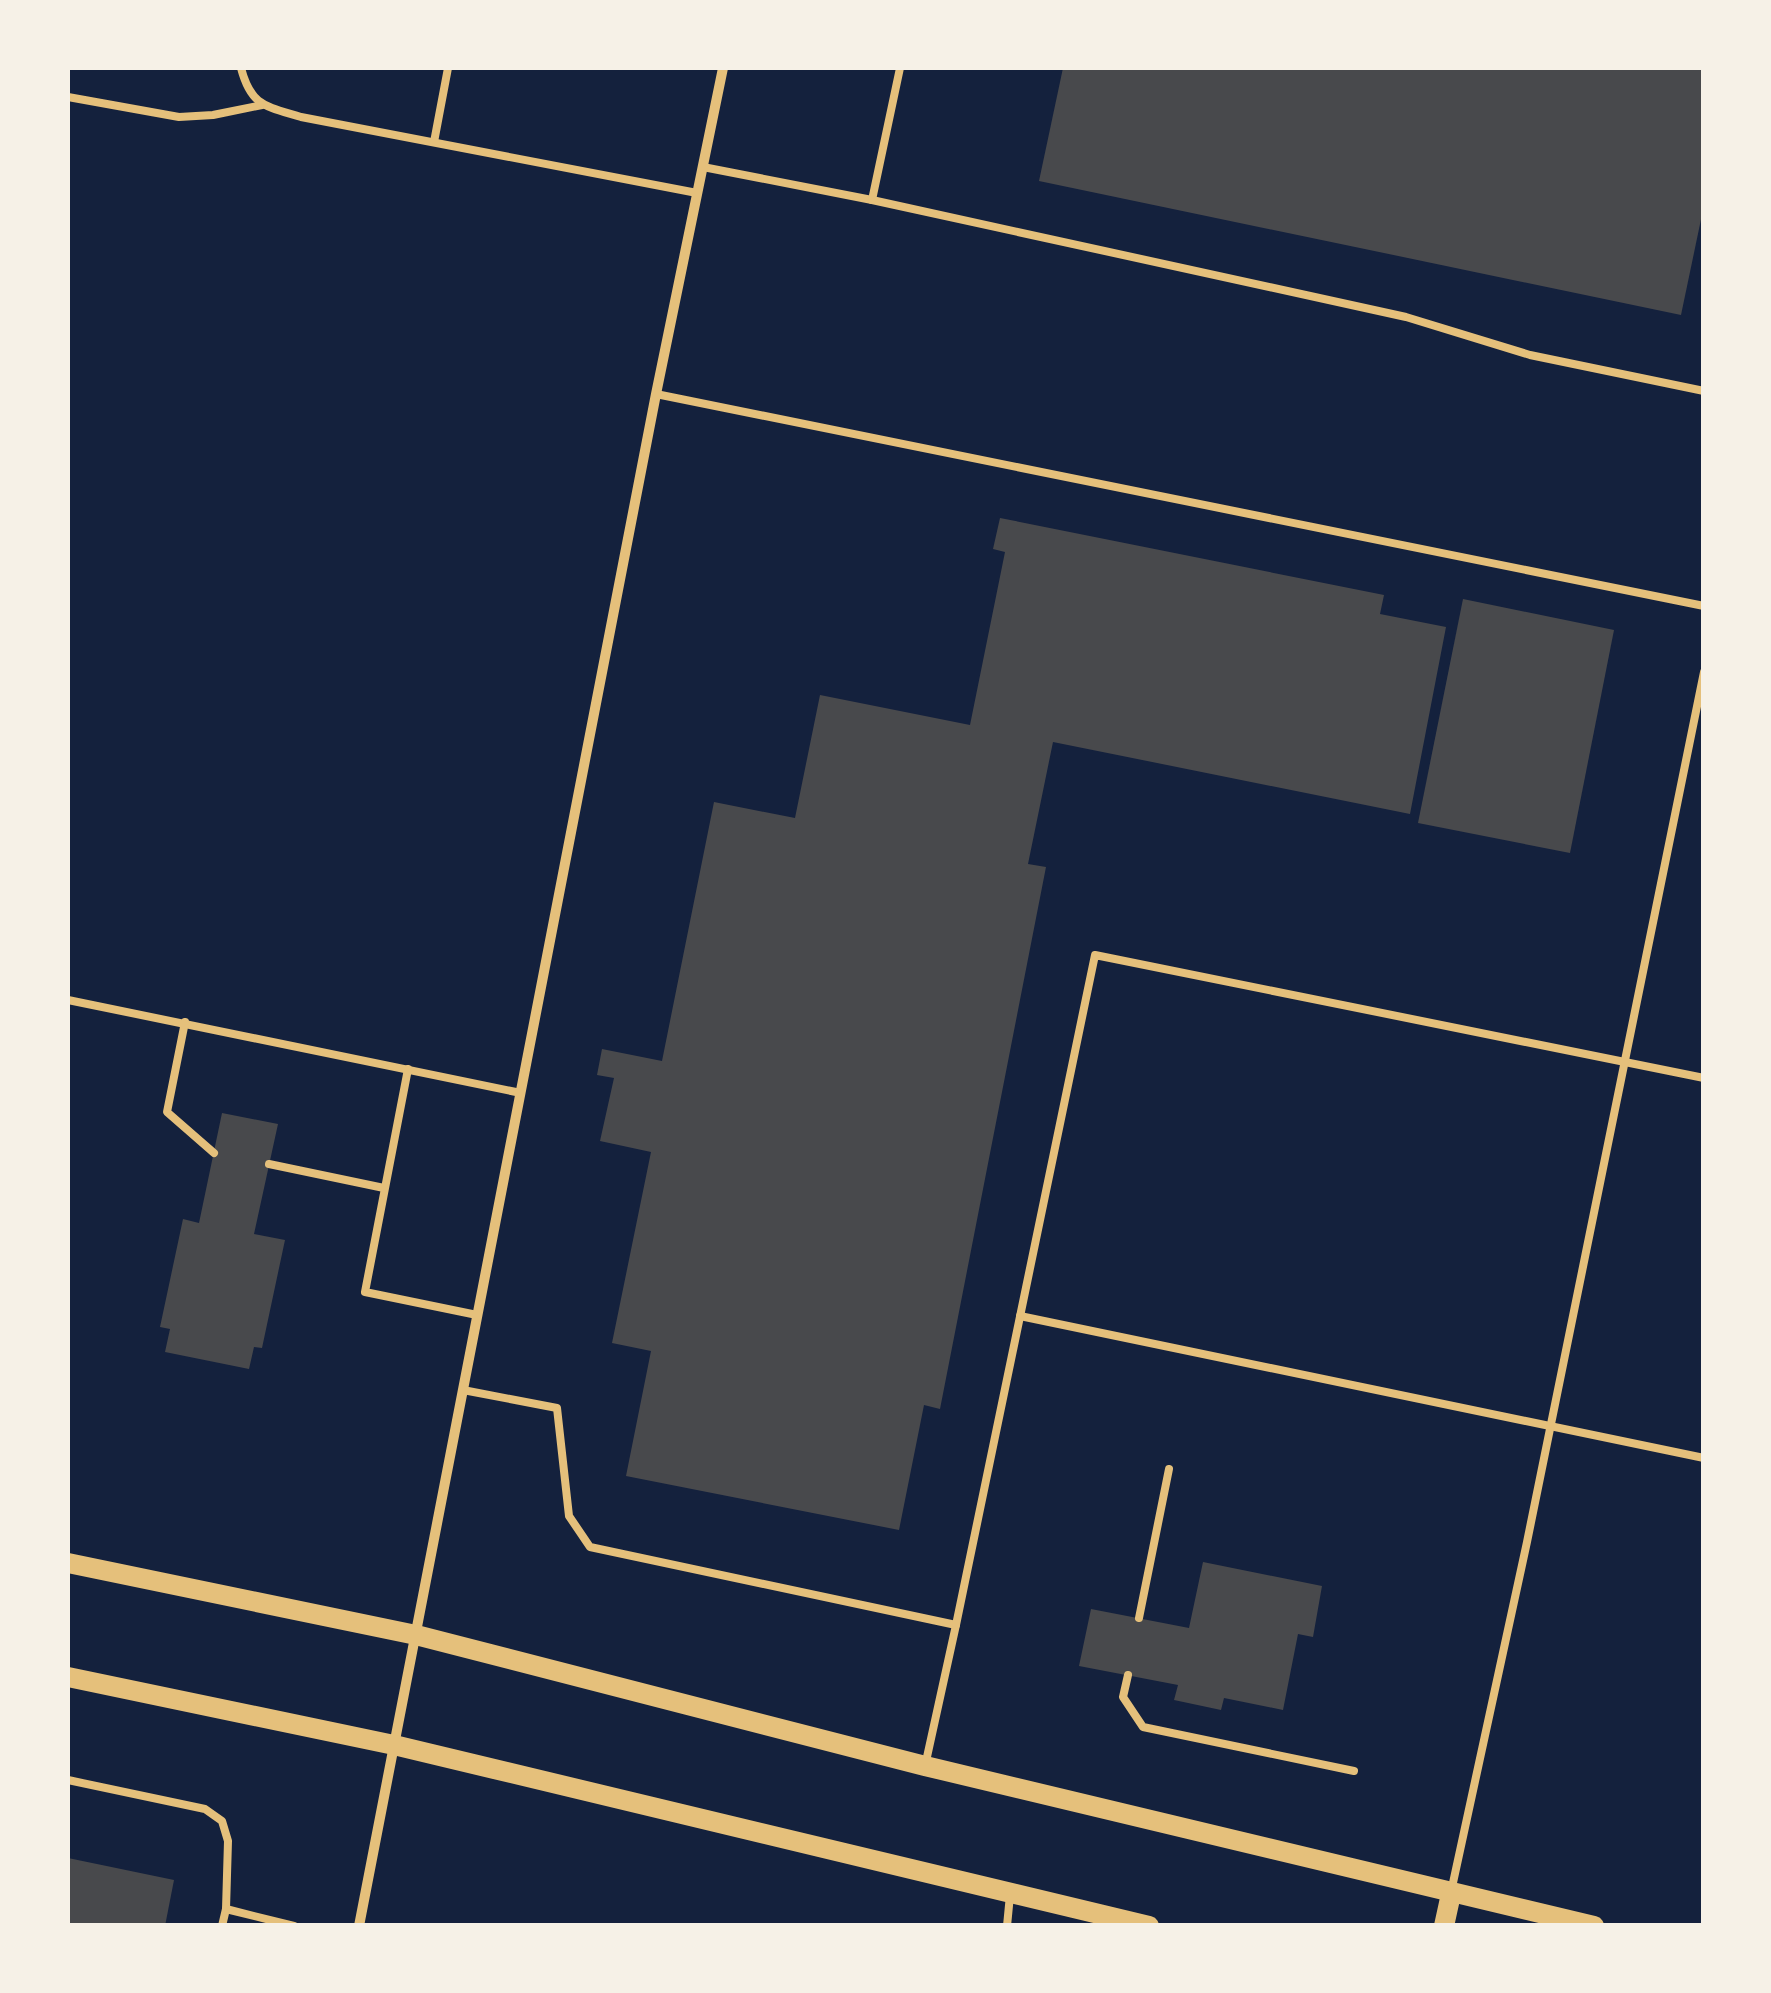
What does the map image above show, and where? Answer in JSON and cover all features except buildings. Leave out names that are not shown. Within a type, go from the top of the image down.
[{"type":"main road","points":[[68,1563],[416,1635],[925,1766],[1594,1926]]},
{"type":"main road","points":[[68,1676],[394,1745],[1148,1926]]},
{"type":"main road","points":[[1444,1926],[1451,1894]]},
{"type":"street","points":[[359,1926],[656,394],[723,68]]},
{"type":"lane","points":[[241,68],[247,90],[262,105],[300,117],[697,193]]},
{"type":"lane","points":[[434,142],[448,68]]},
{"type":"lane","points":[[872,200],[900,68]]},
{"type":"lane","points":[[68,97],[179,116],[213,115],[262,105]]},
{"type":"lane","points":[[703,167],[872,200],[1406,318],[1530,355],[1704,391]]},
{"type":"lane","points":[[656,394],[1704,606]]},
{"type":"lane","points":[[1451,1894],[1704,672]]},
{"type":"lane","points":[[925,1766],[1095,954],[1704,1078]]},
{"type":"lane","points":[[68,1000],[521,1093]]},
{"type":"lane","points":[[185,1022],[167,1112],[214,1153]]},
{"type":"lane","points":[[408,1069],[365,1292],[476,1315]]},
{"type":"lane","points":[[269,1164],[384,1188]]},
{"type":"lane","points":[[1020,1316],[1704,1458]]},
{"type":"lane","points":[[463,1390],[558,1408],[569,1516],[590,1547],[956,1625]]},
{"type":"lane","points":[[1139,1618],[1169,1469]]},
{"type":"lane","points":[[1128,1675],[1123,1697],[1143,1727],[1354,1771]]},
{"type":"lane","points":[[68,1780],[205,1809],[222,1821],[228,1842],[222,1926]]},
{"type":"lane","points":[[1006,1926],[1010,1892]]},
{"type":"lane","points":[[226,1910],[294,1926]]}]
